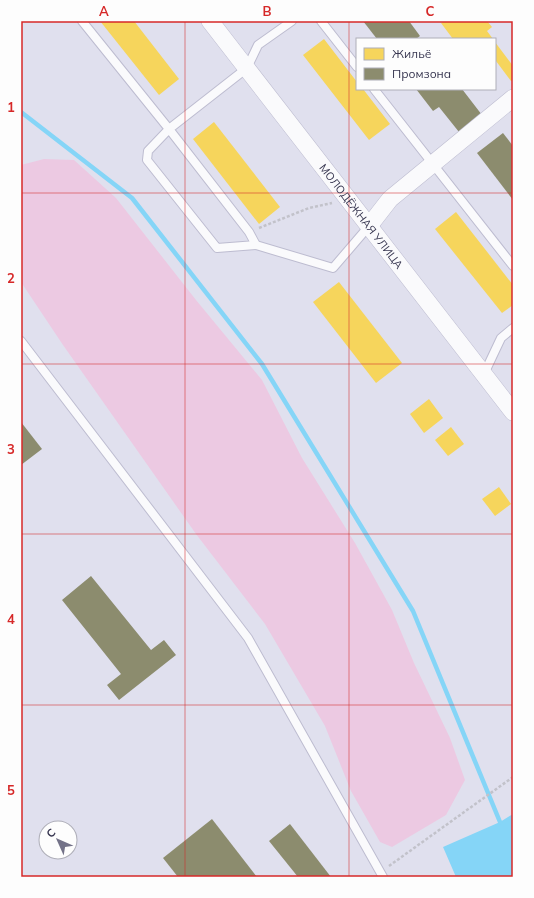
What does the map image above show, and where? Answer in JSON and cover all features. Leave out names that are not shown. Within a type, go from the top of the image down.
[{"type":"street","name":"МОЛОДЁЖНАЯ УЛИЦА","points":[[210,21],[513,412]]},
{"type":"street","points":[[369,226],[390,199],[513,98]]},
{"type":"lane","points":[[82,21],[169,129],[249,232],[256,245]]},
{"type":"lane","points":[[292,21],[258,45],[247,68],[169,129],[148,151],[147,160],[217,248],[256,245],[333,268],[369,226]]},
{"type":"lane","points":[[321,21],[356,66]]},
{"type":"lane","points":[[375,90],[513,266]]},
{"type":"lane","points":[[484,374],[501,338],[513,328]]},
{"type":"lane","points":[[21,341],[248,638],[382,875]]},
{"type":"path","points":[[249,232],[309,208],[348,200]]},
{"type":"path","points":[[382,875],[513,777]]},
{"type":"shaded area","points":[[44,159],[74,160],[116,198],[196,300],[262,380],[302,458],[355,543],[392,610],[414,663],[450,738],[465,780],[446,815],[392,847],[380,842],[351,791],[325,726],[265,624],[196,534],[63,345],[21,282],[21,165]]},
{"type":"water","points":[[513,814],[513,877],[456,877],[443,847],[500,822]]},
{"type":"building: Жильё","points":[[100,21],[134,21],[179,79],[159,95]]},
{"type":"building: Жильё","points":[[445,21],[487,21],[492,27],[487,31],[492,38],[452,38],[441,23]]},
{"type":"building: Жильё","points":[[324,39],[356,81],[356,90],[364,90],[390,124],[369,140],[303,55]]},
{"type":"building: Жильё","points":[[496,43],[513,66],[513,80],[511,81],[496,61]]},
{"type":"building: Жильё","points":[[214,122],[280,207],[259,224],[193,139]]},
{"type":"building: Жильё","points":[[456,212],[513,285],[513,305],[502,313],[435,229]]},
{"type":"building: Жильё","points":[[339,282],[402,363],[376,383],[313,302]]},
{"type":"building: Жильё","points":[[429,399],[443,418],[424,433],[410,414]]},
{"type":"building: Жильё","points":[[451,427],[464,444],[448,456],[435,440]]},
{"type":"building: Жильё","points":[[499,487],[511,504],[495,516],[482,499]]},
{"type":"building: Промзона","points":[[363,21],[409,21],[420,36],[417,38],[376,38]]},
{"type":"building: Промзона","points":[[417,90],[463,90],[482,115],[459,132],[439,107],[433,111]]},
{"type":"building: Промзона","points":[[503,133],[513,146],[513,200],[477,153]]},
{"type":"building: Промзона","points":[[21,422],[42,449],[21,465]]},
{"type":"building: Промзона","points":[[91,576],[151,650],[164,640],[176,655],[119,700],[107,685],[121,674],[62,600]]},
{"type":"building: Промзона","points":[[212,819],[257,877],[178,877],[163,858]]},
{"type":"building: Промзона","points":[[290,824],[331,877],[298,877],[269,841]]},
{"type":"waterway","points":[[21,112],[132,198],[262,364],[413,611],[500,822]]}]
